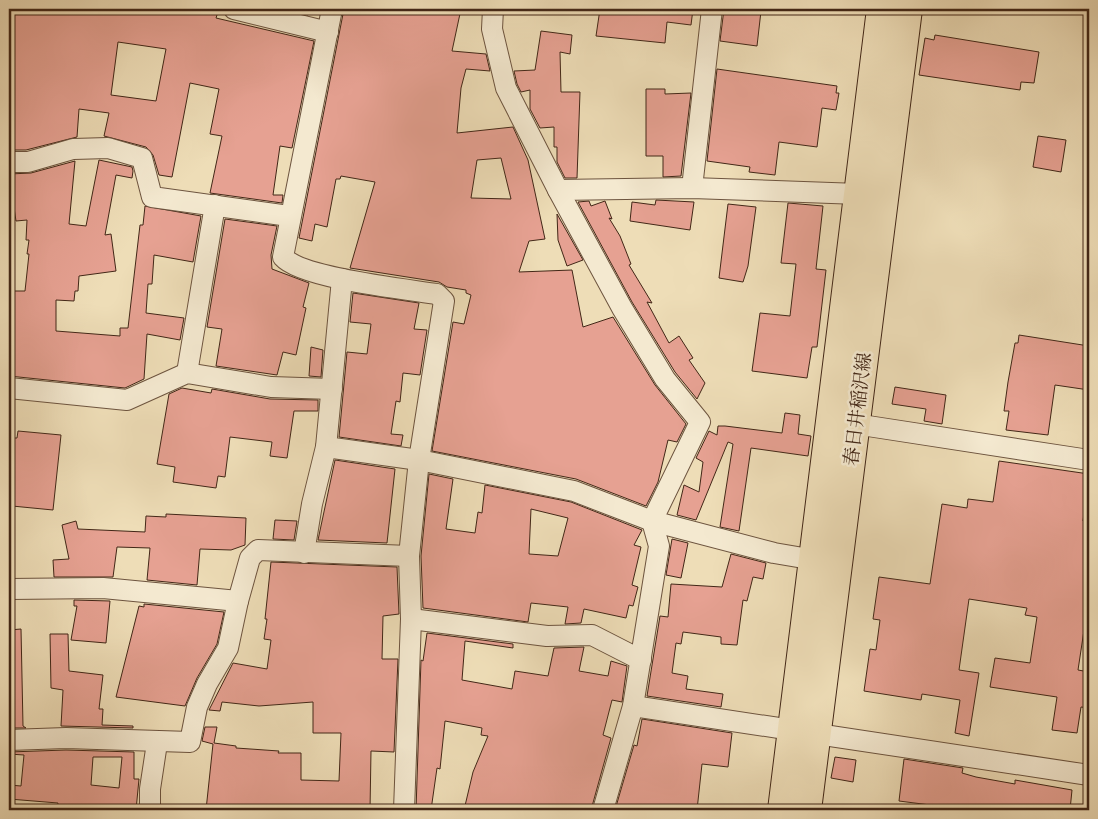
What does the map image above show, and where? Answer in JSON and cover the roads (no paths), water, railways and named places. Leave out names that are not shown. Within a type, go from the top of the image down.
[{"type":"main road","name":"春日井稲沢線","points":[[782,810],[804,732],[826,562],[859,194],[881,9]]},
{"type":"main road","name":"春日井稲沢線","points":[[826,562],[855,424],[908,9]]},
{"type":"main road","name":"春日井稲沢線","points":[[804,732],[807,810]]},
{"type":"street","points":[[234,9],[328,32]]},
{"type":"street","points":[[332,9],[289,216],[283,256],[289,264],[342,279],[437,294],[444,301],[419,460],[409,556],[411,619],[404,810]]},
{"type":"street","points":[[493,9],[492,29],[506,88],[558,190],[622,308],[665,379],[700,422],[652,521],[659,546],[641,660],[633,706],[602,810]]},
{"type":"street","points":[[692,188],[712,9]]},
{"type":"street","points":[[9,162],[28,162],[73,149],[108,148],[142,158],[152,197],[289,216]]},
{"type":"street","points":[[558,190],[692,188],[859,194]]},
{"type":"street","points":[[186,373],[215,205]]},
{"type":"street","points":[[304,553],[312,504],[326,447],[342,279]]},
{"type":"street","points":[[9,388],[127,400],[186,373],[271,387],[332,390]]},
{"type":"street","points":[[855,424],[1089,460]]},
{"type":"street","points":[[326,447],[419,460],[574,491],[652,521],[774,553],[826,562]]},
{"type":"street","points":[[9,740],[66,738],[157,743],[190,742],[197,707],[207,684],[228,648],[238,601],[253,553],[258,550],[409,556]]},
{"type":"street","points":[[9,589],[103,588],[238,601]]},
{"type":"street","points":[[411,619],[547,636],[592,634],[641,660]]},
{"type":"street","points":[[633,706],[1089,775]]},
{"type":"street","points":[[150,810],[153,760],[157,743]]}]
